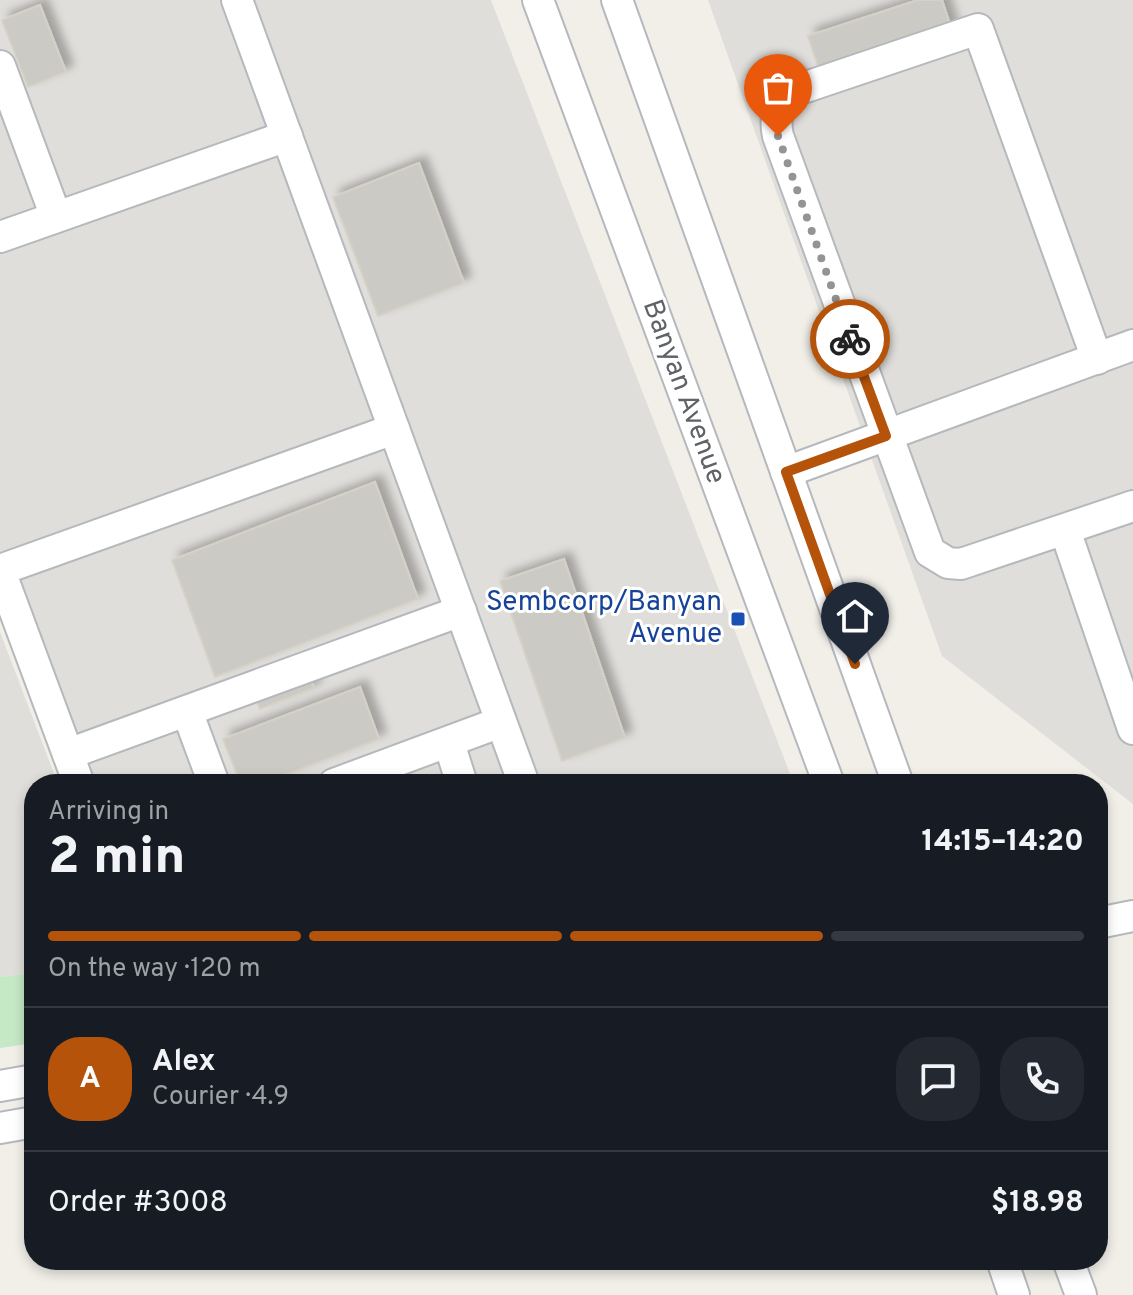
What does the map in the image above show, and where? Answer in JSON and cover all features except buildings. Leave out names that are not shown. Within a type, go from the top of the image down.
[{"type":"street","points":[[237,0],[520,774]]},
{"type":"street","name":"Banyan Avenue","points":[[538,0],[825,774]]},
{"type":"street","points":[[617,0],[894,774]]},
{"type":"street","points":[[1097,359],[978,29],[800,89],[777,110],[778,136],[930,552],[938,559],[961,564],[1133,506]]},
{"type":"street","points":[[0,66],[56,217]]},
{"type":"street","points":[[0,237],[287,136]]},
{"type":"street","points":[[786,472],[1133,345]]},
{"type":"street","points":[[75,774],[0,570],[394,429]]},
{"type":"street","points":[[1065,530],[1133,729]]},
{"type":"street","points":[[68,754],[461,611]]},
{"type":"street","points":[[187,711],[210,774]]},
{"type":"street","points":[[362,774],[501,722]]},
{"type":"street","points":[[449,743],[459,774]]},
{"type":"street","points":[[1108,921],[1133,916]]},
{"type":"street","points":[[0,1086],[24,1082]]},
{"type":"street","points":[[0,1128],[24,1124]]},
{"type":"street","points":[[1005,1270],[1014,1295]]},
{"type":"street","points":[[1072,1270],[1081,1295]]},
{"type":"shaded area","points":[[0,0],[491,0],[790,774],[60,774],[0,614]]},
{"type":"shaded area","points":[[708,0],[1133,0],[1133,804],[1108,785],[1108,774],[1094,774],[942,656]]},
{"type":"shaded area","points":[[0,632],[54,774],[24,774],[24,974],[0,977]]},
{"type":"green space","points":[[24,974],[24,1044],[0,1048],[0,977]]},
{"type":"way so far","points":[[778,136],[850,339]]},
{"type":"place","name":"Sembcorp/Banyan Avenue","points":[[738,619]]},
{"type":"route","points":[[850,339],[886,436],[786,472],[855,664]]}]
